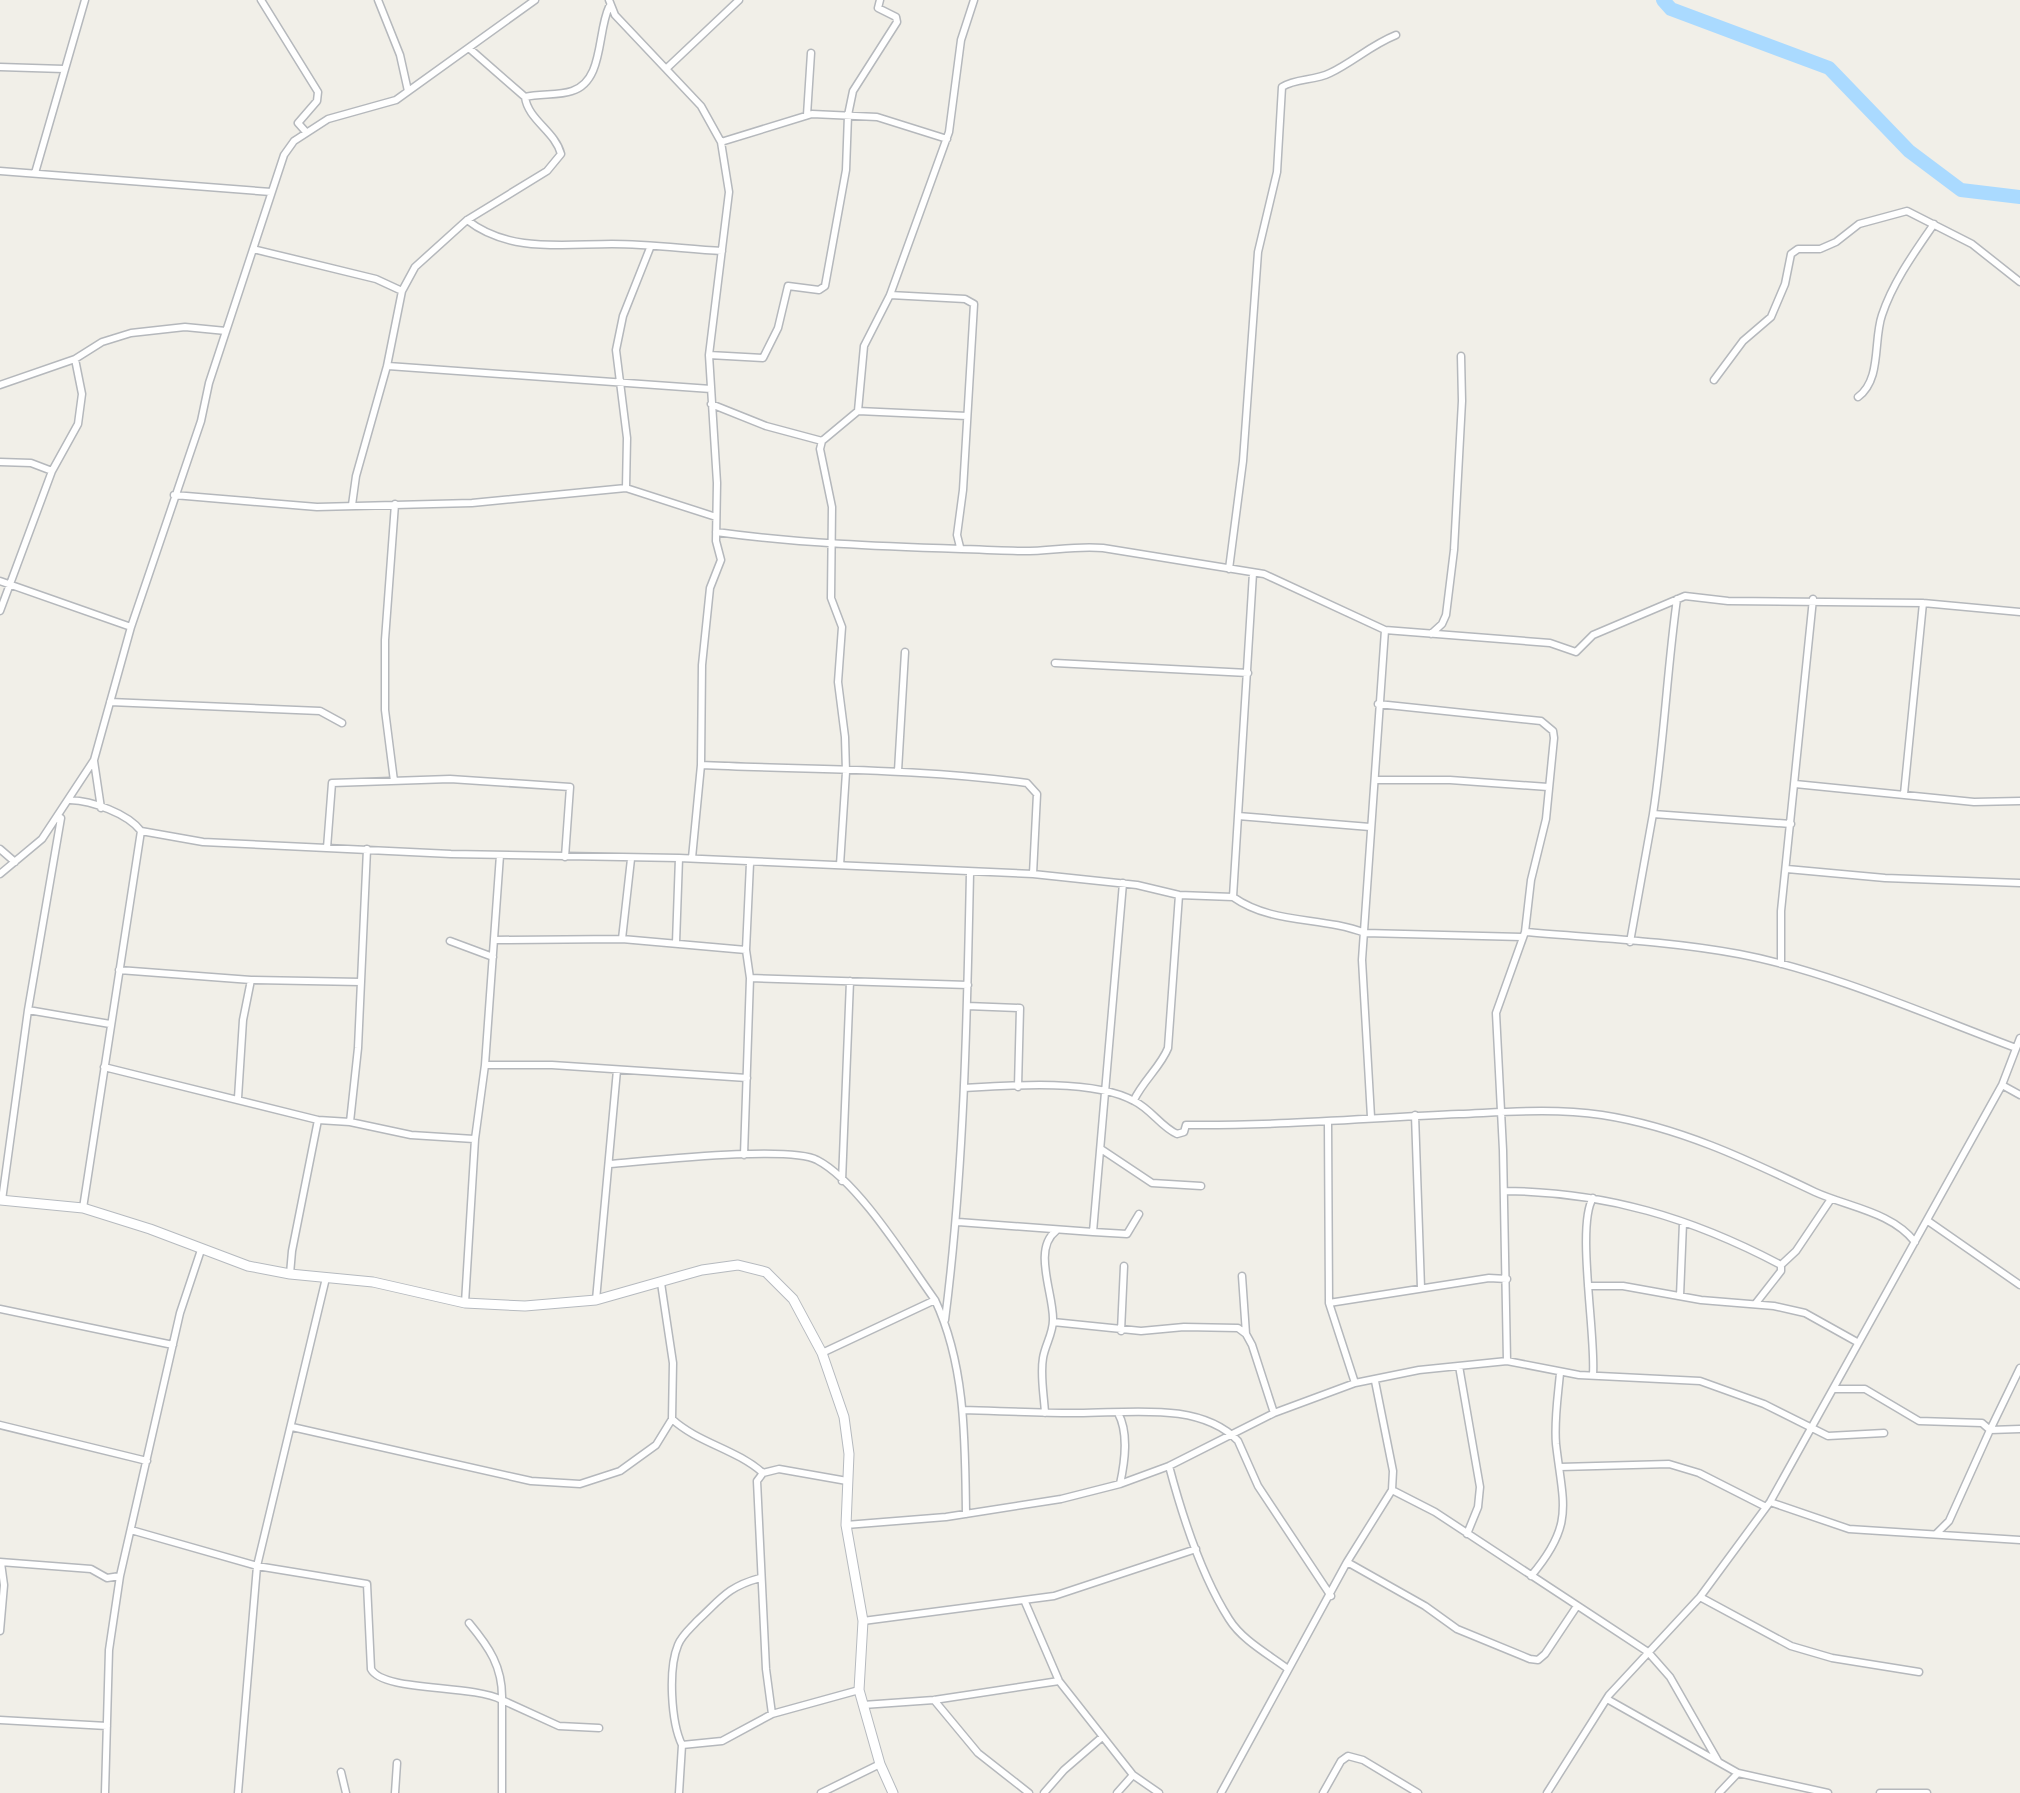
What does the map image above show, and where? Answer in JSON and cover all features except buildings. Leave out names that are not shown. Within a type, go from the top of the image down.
[{"type":"street","points":[[35,173],[85,0]]},
{"type":"street","points":[[261,0],[318,92],[317,101],[298,123],[306,132]]},
{"type":"street","points":[[378,0],[400,54],[408,91]]},
{"type":"street","points":[[0,874],[42,838],[94,760],[131,626],[284,155],[306,132],[328,119],[396,100],[535,0]]},
{"type":"street","points":[[667,68],[739,0]]},
{"type":"street","points":[[710,355],[763,358],[778,328],[788,286],[819,290],[825,286],[846,170],[852,91],[897,22],[896,17],[878,8],[880,0]]},
{"type":"street","points":[[858,410],[862,356],[890,295],[946,139],[961,40],[974,0]]},
{"type":"street","points":[[524,97],[567,93],[584,85],[592,74],[609,4],[701,106],[722,142],[729,192],[710,355],[716,532],[721,560],[710,588],[702,666],[701,765],[692,858]]},
{"type":"street","points":[[1230,569],[1243,460],[1258,252],[1277,172],[1282,87],[1326,76],[1372,45],[1396,36]]},
{"type":"street","points":[[352,505],[360,462],[388,366],[402,291],[418,263],[467,220],[547,171],[562,154],[555,139],[528,110],[524,97],[470,48]]},
{"type":"street","points":[[807,115],[810,53]]},
{"type":"street","points":[[0,67],[64,70]]},
{"type":"street","points":[[722,142],[807,115],[877,117],[946,139]]},
{"type":"street","points":[[0,171],[271,192]]},
{"type":"street","points":[[1714,380],[1743,340],[1770,316],[1785,284],[1789,258],[1795,251],[1820,249],[1860,224],[1903,212],[1972,244],[2020,282]]},
{"type":"street","points":[[467,220],[481,230],[522,243],[722,250]]},
{"type":"street","points":[[1858,396],[1872,380],[1882,314],[1911,255],[1934,224]]},
{"type":"street","points":[[626,488],[627,438],[616,357],[618,337],[650,248]]},
{"type":"street","points":[[253,249],[376,279],[402,291]]},
{"type":"street","points":[[890,295],[972,302],[957,535],[960,547]]},
{"type":"street","points":[[0,386],[75,359],[102,342],[147,330],[185,327],[226,331]]},
{"type":"street","points":[[1430,634],[1444,620],[1454,550],[1462,401],[1460,356]]},
{"type":"street","points":[[0,610],[52,471],[73,439],[82,409],[75,359]]},
{"type":"street","points":[[388,366],[710,390]]},
{"type":"street","points":[[711,404],[766,426],[822,441]]},
{"type":"street","points":[[840,865],[846,772],[838,682],[842,628],[830,594],[832,507],[822,466],[822,441],[858,410],[967,416]]},
{"type":"street","points":[[0,462],[31,463],[52,471]]},
{"type":"street","points":[[174,495],[316,508],[472,503],[626,488],[716,517]]},
{"type":"street","points":[[394,781],[385,710],[384,640],[395,504]]},
{"type":"street","points":[[716,532],[909,549],[1022,551],[1084,546],[1264,574],[1385,630],[1550,642],[1577,652],[1592,635],[1678,597],[1923,603],[2020,612]]},
{"type":"street","points":[[1233,897],[1252,574]]},
{"type":"street","points":[[0,581],[131,626]]},
{"type":"street","points":[[1630,942],[1661,758],[1666,678],[1678,597]]},
{"type":"street","points":[[1781,964],[1781,911],[1813,599]]},
{"type":"street","points":[[1904,794],[1923,603]]},
{"type":"street","points":[[1371,1117],[1362,980],[1385,630]]},
{"type":"street","points":[[898,771],[905,652]]},
{"type":"street","points":[[1055,663],[1248,673]]},
{"type":"street","points":[[110,702],[320,712],[342,723]]},
{"type":"street","points":[[1378,704],[1541,721],[1554,738],[1546,819],[1530,880],[1523,934],[1496,1014],[1507,1361]]},
{"type":"street","points":[[94,760],[101,808]]},
{"type":"street","points":[[701,765],[898,771],[1032,786],[1036,794],[1032,874]]},
{"type":"street","points":[[328,848],[332,783],[450,778],[569,786],[565,857]]},
{"type":"street","points":[[1375,780],[1548,786]]},
{"type":"street","points":[[1795,784],[1974,802],[2020,801]]},
{"type":"street","points":[[70,800],[101,808],[134,823],[140,831],[187,841],[1032,874],[1123,883],[1179,895],[1233,897],[1259,913],[1365,933],[1523,934],[1739,954],[1781,964],[2016,1048]]},
{"type":"street","points":[[62,812],[1,1200],[84,1208],[248,1266],[374,1282],[465,1304],[525,1306],[596,1300],[702,1270],[738,1264],[766,1272],[792,1299],[822,1353],[844,1417],[848,1454],[846,1525],[863,1621],[859,1690],[880,1764],[894,1793]]},
{"type":"street","points":[[1653,814],[1792,824]]},
{"type":"street","points":[[1238,816],[1370,826]]},
{"type":"street","points":[[84,1208],[140,831]]},
{"type":"street","points":[[0,849],[14,862]]},
{"type":"street","points":[[350,1122],[367,849]]},
{"type":"street","points":[[465,1304],[500,855]]},
{"type":"street","points":[[676,942],[678,858]]},
{"type":"street","points":[[622,939],[631,859]]},
{"type":"street","points":[[744,1155],[750,863]]},
{"type":"street","points":[[1787,869],[2020,884]]},
{"type":"street","points":[[944,1322],[958,1222],[970,872]]},
{"type":"street","points":[[1092,1232],[1123,883]]},
{"type":"street","points":[[1134,1100],[1142,1082],[1166,1056],[1168,1048],[1179,895]]},
{"type":"street","points":[[494,940],[622,939],[746,950]]},
{"type":"street","points":[[450,941],[493,956]]},
{"type":"street","points":[[119,970],[251,980],[361,982]]},
{"type":"street","points":[[750,978],[968,985]]},
{"type":"street","points":[[238,1098],[242,1030],[251,980]]},
{"type":"street","points":[[842,1182],[850,981]]},
{"type":"street","points":[[968,1006],[1020,1008],[1018,1087]]},
{"type":"street","points":[[28,1010],[110,1024]]},
{"type":"street","points":[[1546,1793],[1606,1699],[1700,1597],[1768,1505],[2002,1085],[2020,1038]]},
{"type":"street","points":[[485,1065],[552,1065],[746,1078]]},
{"type":"street","points":[[104,1067],[318,1120],[410,1134],[475,1138]]},
{"type":"street","points":[[596,1300],[617,1070]]},
{"type":"street","points":[[2002,1085],[2020,1094]]},
{"type":"street","points":[[965,1088],[1106,1089],[1134,1100],[1177,1134],[1184,1132],[1186,1125],[1328,1123],[1371,1117],[1553,1109],[1588,1113],[1689,1134],[1830,1199],[1893,1222],[1915,1242]]},
{"type":"street","points":[[1415,1115],[1421,1288]]},
{"type":"street","points":[[290,1274],[318,1120]]},
{"type":"street","points":[[1328,1123],[1329,1302],[1356,1383]]},
{"type":"street","points":[[1101,1150],[1152,1183],[1201,1186]]},
{"type":"street","points":[[610,1164],[789,1154],[817,1160],[863,1201],[934,1300],[944,1322],[964,1410],[966,1514]]},
{"type":"street","points":[[1504,1191],[1548,1192],[1630,1204],[1781,1265]]},
{"type":"street","points":[[1593,1198],[1587,1212],[1593,1374]]},
{"type":"street","points":[[1756,1304],[1830,1199]]},
{"type":"street","points":[[958,1222],[1127,1234],[1139,1214]]},
{"type":"street","points":[[1928,1220],[2020,1285]]},
{"type":"street","points":[[1680,1296],[1683,1223]]},
{"type":"street","points":[[1045,1412],[1043,1354],[1054,1322],[1045,1250],[1057,1230]]},
{"type":"street","points":[[105,1793],[109,1650],[120,1576],[173,1345],[201,1250]]},
{"type":"street","points":[[1122,1331],[1124,1266]]},
{"type":"street","points":[[1242,1276],[1246,1334],[1265,1376],[1274,1412]]},
{"type":"street","points":[[238,1793],[257,1566],[326,1278]]},
{"type":"street","points":[[1329,1302],[1507,1278]]},
{"type":"street","points":[[292,1427],[531,1482],[580,1484],[620,1471],[656,1445],[672,1419],[673,1363],[661,1282]]},
{"type":"street","points":[[1588,1286],[1623,1286],[1805,1313],[1857,1342]]},
{"type":"street","points":[[822,1353],[934,1300]]},
{"type":"street","points":[[0,1310],[173,1345]]},
{"type":"street","points":[[1054,1322],[1122,1331],[1224,1327],[1238,1328],[1246,1334]]},
{"type":"street","points":[[846,1525],[966,1514],[1062,1499],[1169,1466],[1274,1412],[1356,1383],[1418,1370],[1507,1361],[1560,1372],[1700,1382],[1764,1404],[1828,1436],[1884,1434]]},
{"type":"street","points":[[1459,1366],[1480,1487],[1478,1507],[1466,1534]]},
{"type":"street","points":[[1937,1533],[1949,1521],[2020,1368]]},
{"type":"street","points":[[1531,1576],[1563,1525],[1556,1419],[1560,1372]]},
{"type":"street","points":[[1221,1793],[1346,1562],[1392,1490],[1375,1381]]},
{"type":"street","points":[[1835,1389],[1865,1389],[1919,1421],[1975,1422],[1990,1430],[2020,1429]]},
{"type":"street","points":[[964,1410],[1118,1412],[1196,1418],[1232,1434],[1270,1506],[1331,1596]]},
{"type":"street","points":[[1118,1412],[1125,1436],[1120,1484]]},
{"type":"street","points":[[672,1419],[763,1473]]},
{"type":"street","points":[[0,1425],[146,1460]]},
{"type":"street","points":[[1560,1467],[1669,1464],[1699,1473],[1768,1505],[1849,1529],[2020,1540]]},
{"type":"street","points":[[1169,1466],[1196,1549],[1229,1619],[1242,1634],[1288,1669]]},
{"type":"street","points":[[772,1714],[760,1578],[757,1481],[763,1473],[780,1469],[847,1481]]},
{"type":"street","points":[[1392,1490],[1648,1652],[1670,1677],[1718,1761]]},
{"type":"street","points":[[131,1530],[257,1566],[366,1584],[374,1676],[383,1681],[465,1688],[559,1726],[599,1728]]},
{"type":"street","points":[[2010,1540],[2020,1548]]},
{"type":"street","points":[[863,1621],[1025,1602],[1081,1588],[1196,1549]]},
{"type":"street","points":[[0,1631],[4,1584],[1,1562],[92,1570],[110,1578],[120,1576]]},
{"type":"street","points":[[1346,1562],[1425,1606],[1457,1629],[1530,1659],[1538,1660],[1544,1654],[1576,1606]]},
{"type":"street","points":[[679,1793],[682,1745],[673,1718],[676,1648],[716,1599],[734,1586],[760,1578]]},
{"type":"street","points":[[1700,1597],[1790,1646],[1832,1658],[1919,1672]]},
{"type":"street","points":[[1025,1602],[1059,1681],[1133,1775],[1159,1793]]},
{"type":"street","points":[[469,1623],[496,1660],[501,1676],[502,1793]]},
{"type":"street","points":[[864,1705],[934,1700],[1059,1681]]},
{"type":"street","points":[[682,1745],[722,1740],[772,1714],[859,1690]]},
{"type":"street","points":[[1606,1699],[1738,1773],[1828,1793]]},
{"type":"street","points":[[934,1700],[978,1752],[1029,1793]]},
{"type":"street","points":[[0,1720],[107,1726]]},
{"type":"street","points":[[1044,1793],[1102,1738]]},
{"type":"street","points":[[1323,1793],[1340,1761],[1348,1756],[1363,1760],[1418,1793]]},
{"type":"street","points":[[395,1793],[398,1763]]},
{"type":"street","points":[[822,1793],[880,1764]]},
{"type":"street","points":[[341,1772],[346,1793]]},
{"type":"street","points":[[1720,1793],[1738,1773]]},
{"type":"street","points":[[1117,1793],[1133,1775]]},
{"type":"street","points":[[1880,1793],[1927,1793]]},
{"type":"waterway","points":[[1663,0],[1671,9],[1829,68],[1909,151],[1961,190],[2020,197]]}]
